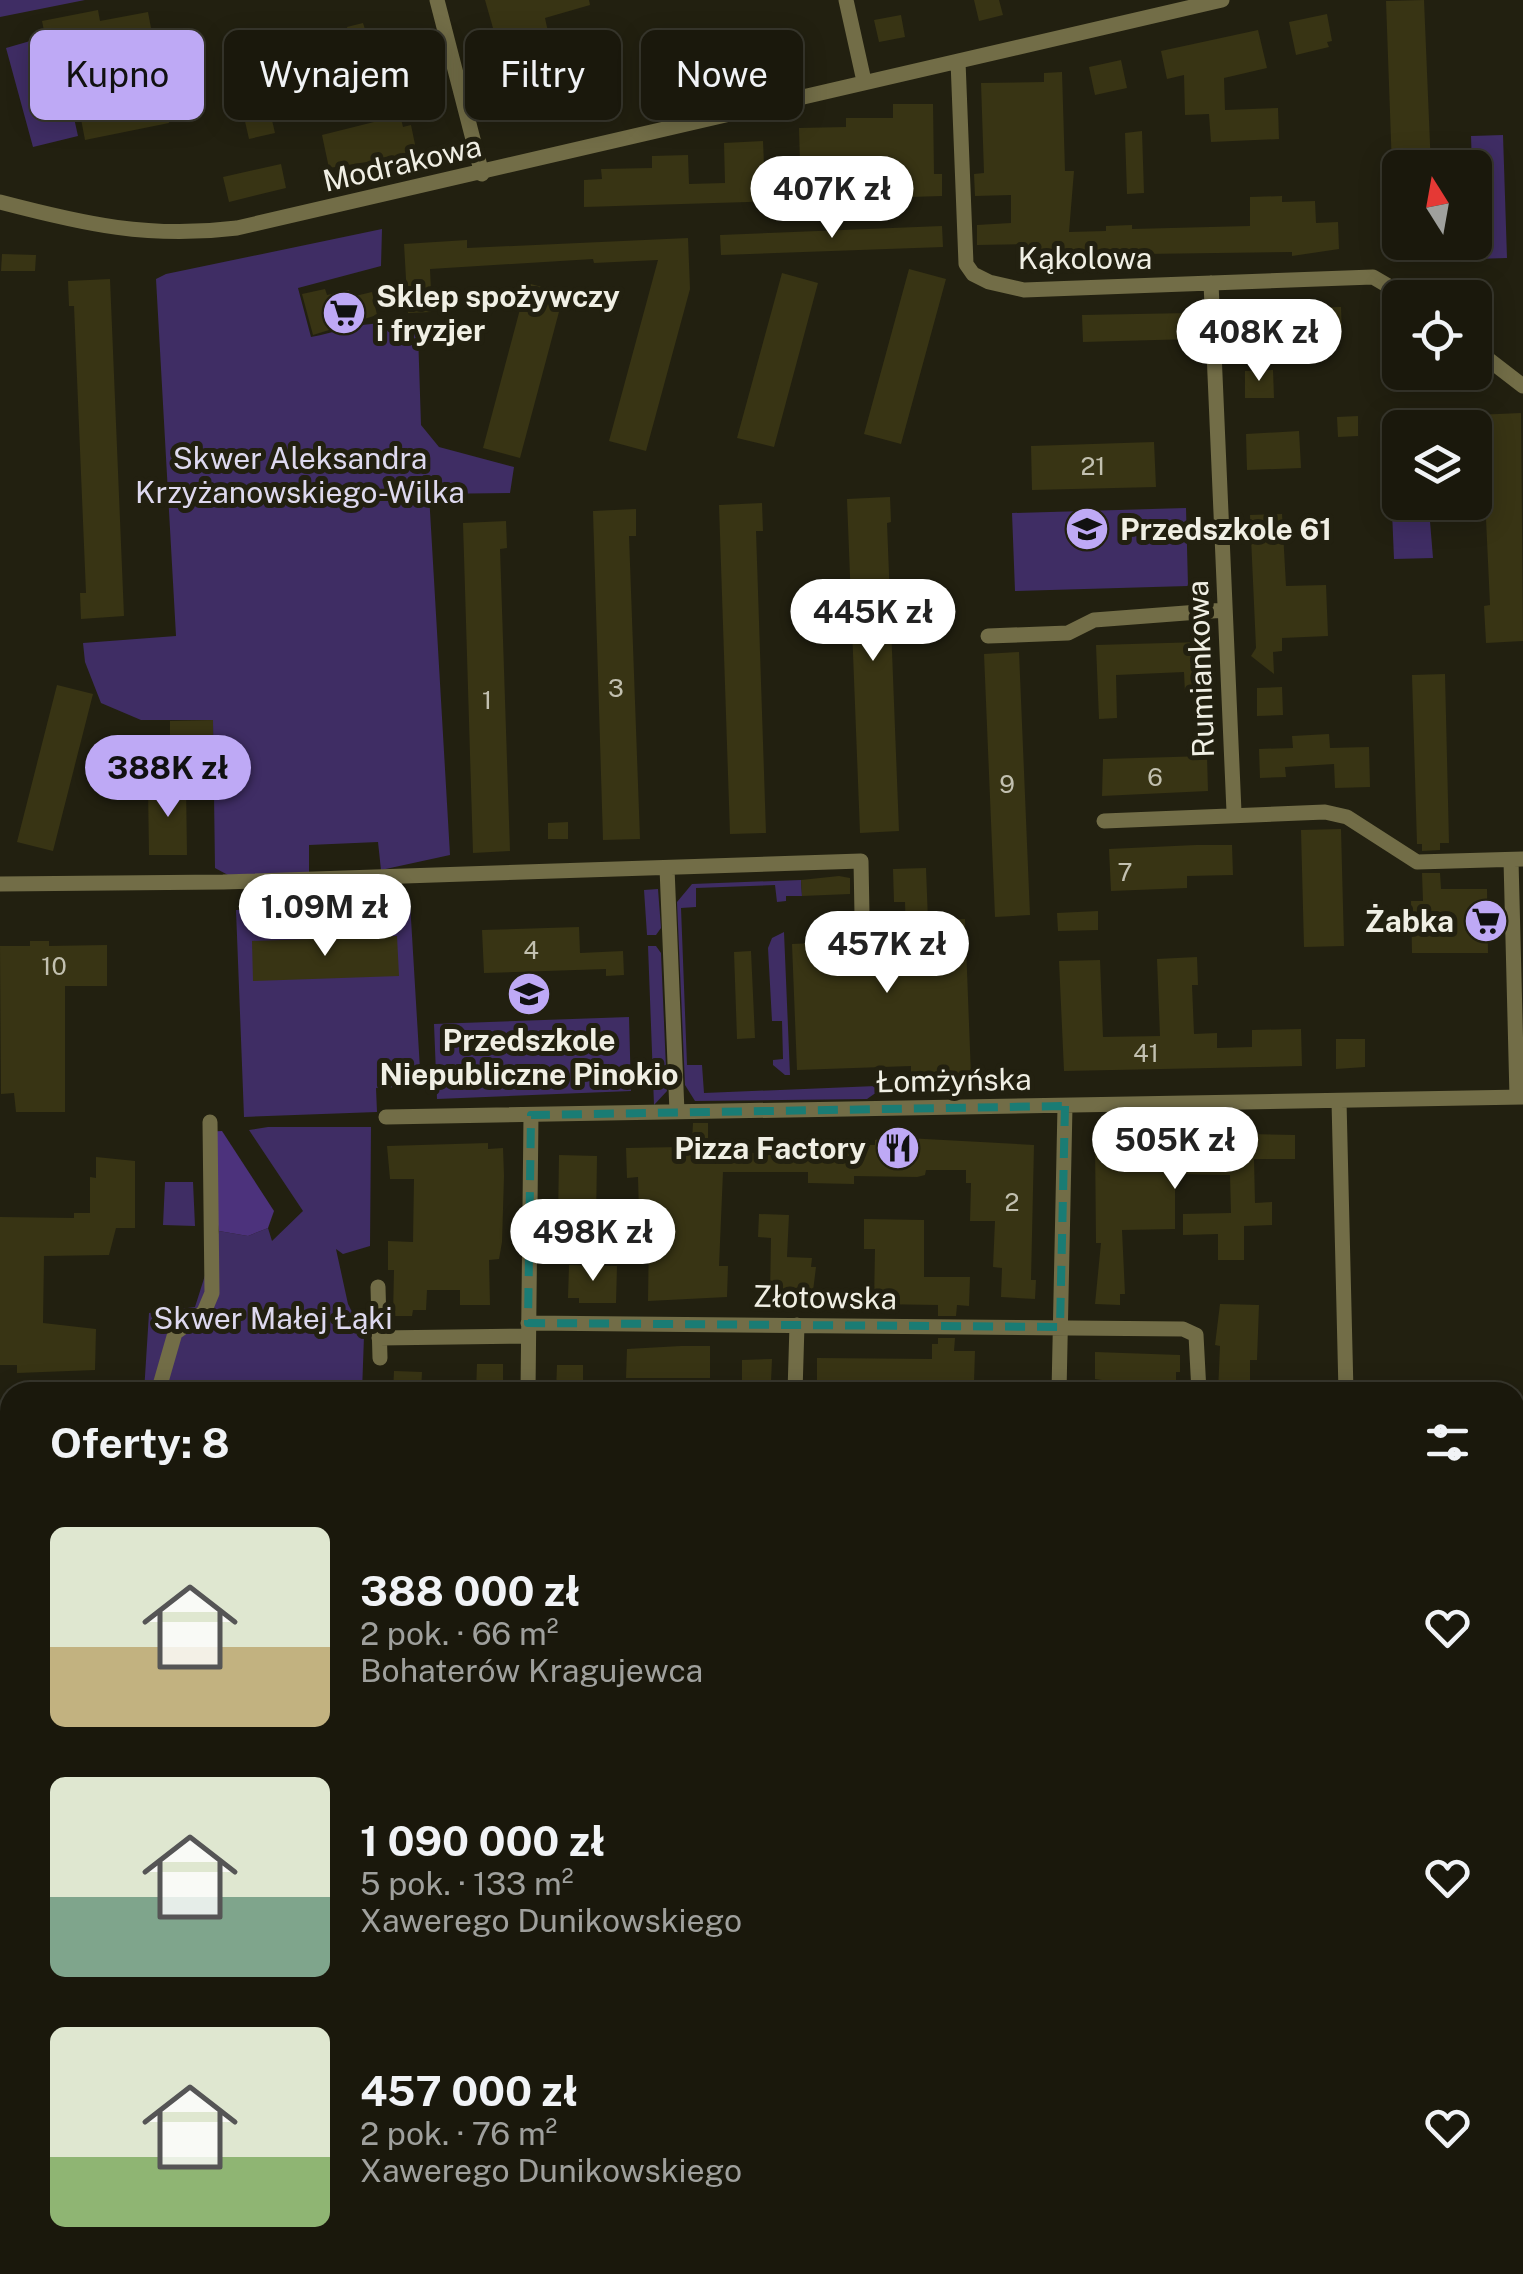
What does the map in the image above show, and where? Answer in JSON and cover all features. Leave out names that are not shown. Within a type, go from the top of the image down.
[{"type":"street","points":[[438,0],[482,174]]},
{"type":"street","points":[[846,0],[864,81]]},
{"type":"street","name":"Modrakowa","points":[[0,202],[95,227],[189,234],[237,228],[1222,0]]},
{"type":"street","name":"Kąkolowa","points":[[958,62],[966,264],[973,274],[1024,290],[1373,277],[1382,282]]},
{"type":"street","name":"Rumiankowa","points":[[1211,283],[1234,812]]},
{"type":"street","points":[[1492,362],[1523,386]]},
{"type":"street","points":[[988,636],[1068,633],[1094,620],[1225,610]]},
{"type":"street","points":[[1104,821],[1234,812],[1324,812],[1347,817],[1417,862],[1517,860],[1520,1097]]},
{"type":"street","points":[[0,884],[223,882],[861,861],[862,915]]},
{"type":"street","points":[[667,868],[677,1112]]},
{"type":"street","name":"Łomżyńska","points":[[386,1117],[1520,1097]]},
{"type":"street","points":[[1339,1101],[1346,1382]]},
{"type":"street","points":[[1059,1382],[1065,1106]]},
{"type":"street","points":[[528,1382],[531,1114]]},
{"type":"street","points":[[161,1382],[175,1333],[204,1312],[212,1293],[210,1122]]},
{"type":"street","points":[[378,1287],[380,1358]]},
{"type":"street","points":[[795,1382],[797,1325]]},
{"type":"street","name":"Złotowska","points":[[379,1338],[528,1329],[797,1325],[1183,1328],[1196,1335],[1198,1382]]},
{"type":"highlighted area","points":[[1065,1106],[1060,1327],[528,1323],[531,1115]]},
{"type":"green space","points":[[0,0],[85,0],[0,17]]},
{"type":"green space","points":[[30,41],[30,120],[74,120],[78,136],[33,147],[6,48]]},
{"type":"green space","points":[[1503,135],[1507,258],[1492,258],[1492,150],[1471,150],[1471,136]]},
{"type":"green space","name":"Skwer Aleksandra Krzyżanowskiego-Wilka","points":[[382,229],[381,266],[298,288],[311,337],[378,323],[418,333],[421,425],[439,447],[514,467],[510,493],[429,494],[450,855],[381,870],[378,842],[309,845],[309,873],[228,875],[215,868],[213,720],[141,720],[101,703],[85,662],[83,643],[176,636],[156,279]]},
{"type":"green space","points":[[1186,508],[1188,586],[1015,591],[1012,513]]},
{"type":"green space","points":[[1392,520],[1430,520],[1433,558],[1394,559]]},
{"type":"green space","points":[[801,880],[802,896],[786,896],[786,901],[777,902],[775,885],[696,888],[696,907],[681,908],[687,1065],[702,1065],[704,1093],[876,1086],[877,1092],[867,1099],[695,1101],[685,1085],[677,902],[692,884]]},
{"type":"green space","points":[[658,889],[661,928],[656,935],[647,935],[644,890]]},
{"type":"green space","points":[[410,902],[421,1086],[376,1088],[377,1112],[244,1117],[236,910]]},
{"type":"green space","points":[[784,932],[790,1075],[773,1065],[773,1060],[783,1059],[782,1021],[772,1021],[768,948],[772,938]]},
{"type":"green space","points":[[648,946],[656,946],[661,953],[667,1091],[654,1105]]},
{"type":"green space","points":[[629,1017],[631,1091],[437,1099],[434,1024]]},
{"type":"green space","name":"Skwer Małej Łąki","points":[[371,1127],[370,1246],[343,1254],[336,1249],[348,1304],[364,1336],[362,1382],[145,1382],[149,1313],[195,1307],[219,1231],[248,1236],[268,1228],[272,1241],[303,1211],[249,1130]]},
{"type":"green space","points":[[165,1182],[193,1182],[195,1226],[163,1225]]},
{"type":"shaded area","points":[[222,1131],[274,1211],[268,1228],[248,1236],[219,1231],[204,1132]]},
{"type":"building","points":[[485,0],[589,0],[590,5],[545,18],[548,30],[494,30]]},
{"type":"building","points":[[974,0],[999,0],[1003,15],[979,21]]},
{"type":"building","points":[[1424,0],[1430,150],[1391,150],[1386,1]]},
{"type":"building","points":[[98,10],[100,21],[148,12],[151,30],[44,30],[42,21]]},
{"type":"building","points":[[1327,14],[1332,41],[1327,42],[1329,47],[1296,55],[1289,22]]},
{"type":"building","points":[[901,15],[905,37],[879,42],[874,20]]},
{"type":"building","points":[[363,23],[365,30],[348,30],[347,27]]},
{"type":"building","points":[[1258,30],[1267,68],[1224,78],[1225,110],[1278,108],[1279,139],[1211,142],[1209,114],[1185,115],[1184,75],[1167,79],[1161,51]]},
{"type":"building","points":[[1121,60],[1127,88],[1095,95],[1089,67]]},
{"type":"building","points":[[1062,72],[1065,171],[1074,171],[1069,232],[1106,231],[1106,226],[1132,225],[1132,229],[1250,226],[1250,197],[1282,196],[1282,202],[1315,201],[1316,223],[1338,222],[1339,249],[1292,256],[1292,252],[1068,255],[1068,264],[1025,263],[1025,244],[977,245],[977,225],[1011,223],[1011,195],[975,196],[974,174],[984,173],[981,83],[1044,82],[1044,73]]},
{"type":"building","points":[[893,104],[933,104],[934,174],[942,174],[942,196],[584,207],[584,180],[602,179],[601,169],[652,168],[652,156],[688,155],[689,184],[725,183],[724,143],[763,141],[764,165],[800,163],[799,128],[846,127],[846,118],[893,118]]},
{"type":"building","points":[[81,120],[168,120],[169,123],[85,140]]},
{"type":"building","points":[[245,120],[272,120],[275,133],[249,139]]},
{"type":"building","points":[[382,120],[401,120],[403,127],[411,125],[417,154],[329,168],[322,135]]},
{"type":"building","points":[[1142,131],[1144,193],[1127,194],[1125,133]]},
{"type":"building","points":[[281,164],[286,188],[229,202],[223,177]]},
{"type":"building","points":[[942,226],[943,247],[721,255],[720,235]]},
{"type":"building","points":[[688,238],[690,289],[646,451],[609,441],[658,260],[594,263],[593,259],[430,269],[432,312],[408,313],[404,244],[467,240],[467,248]]},
{"type":"building","points":[[2,254],[36,255],[35,271],[1,271]]},
{"type":"building","points":[[909,269],[946,279],[901,444],[864,434]]},
{"type":"building","points":[[782,273],[818,283],[774,447],[737,438]]},
{"type":"building","points":[[110,279],[124,616],[81,619],[80,593],[86,593],[74,306],[69,306],[68,281]]},
{"type":"building","points":[[527,283],[564,293],[520,458],[483,448]]},
{"type":"building","name":"Sklep spożywczy i fryzjer","points":[[325,289],[327,295],[349,290],[351,297],[372,292],[377,315],[313,335],[302,294]]},
{"type":"building","points":[[1341,307],[1342,337],[1307,338],[1306,308]]},
{"type":"building","points":[[1191,313],[1192,339],[1083,342],[1082,315]]},
{"type":"building","points":[[1309,339],[1309,355],[1271,356],[1271,340]]},
{"type":"building","points":[[1273,370],[1274,398],[1245,398],[1245,371]]},
{"type":"building","points":[[1521,413],[1523,641],[1486,643],[1484,606],[1490,605],[1486,520],[1492,520],[1492,414]]},
{"type":"building","points":[[1358,416],[1358,436],[1338,437],[1337,417]]},
{"type":"building","points":[[1299,431],[1301,468],[1247,470],[1246,434]]},
{"type":"building","points":[[1154,442],[1156,487],[1032,490],[1031,446]]},
{"type":"building","points":[[890,497],[891,522],[887,523],[899,831],[860,833],[847,499]]},
{"type":"building","points":[[762,503],[763,531],[756,531],[766,833],[730,834],[719,505]]},
{"type":"building","points":[[636,509],[636,536],[629,536],[640,839],[603,840],[593,511]]},
{"type":"building","points":[[1282,514],[1286,586],[1326,585],[1328,636],[1282,638],[1282,651],[1273,652],[1274,674],[1251,656],[1256,648],[1250,515]]},
{"type":"building","points":[[506,521],[507,548],[500,549],[510,851],[473,853],[463,523]]},
{"type":"building","points":[[1202,642],[1203,692],[1185,693],[1184,672],[1116,675],[1117,718],[1099,719],[1096,645]]},
{"type":"building","points":[[1019,652],[1030,915],[995,917],[984,654]]},
{"type":"building","points":[[1445,674],[1449,843],[1440,843],[1440,850],[1422,851],[1422,844],[1417,844],[1412,675]]},
{"type":"building","points":[[57,685],[93,694],[53,851],[17,842]]},
{"type":"building","points":[[1282,687],[1283,715],[1257,716],[1257,688]]},
{"type":"building","points":[[213,720],[213,740],[170,741],[170,721]]},
{"type":"building","points":[[1329,734],[1330,748],[1369,747],[1370,787],[1335,788],[1334,764],[1285,767],[1286,777],[1260,778],[1259,749],[1293,748],[1292,736]]},
{"type":"building","points":[[1207,756],[1208,791],[1102,796],[1103,759]]},
{"type":"building","points":[[186,785],[187,855],[149,855],[148,786]]},
{"type":"building","points":[[568,822],[568,839],[548,839],[548,823]]},
{"type":"building","points":[[1341,829],[1344,946],[1304,947],[1301,830]]},
{"type":"building","points":[[1232,845],[1233,875],[1187,876],[1187,888],[1111,891],[1109,849]]},
{"type":"building","points":[[926,868],[928,921],[965,919],[971,1076],[911,1079],[911,1066],[797,1070],[792,944],[906,939],[905,902],[894,902],[893,869]]},
{"type":"building","points":[[1422,873],[1440,873],[1441,889],[1487,889],[1488,953],[1412,953],[1411,901],[1423,901]]},
{"type":"building","points":[[850,878],[850,894],[802,896],[801,880]]},
{"type":"building","points":[[1098,911],[1098,930],[1058,931],[1057,913]]},
{"type":"building","points":[[579,927],[580,953],[623,951],[624,975],[606,976],[606,969],[484,973],[482,930]]},
{"type":"building","points":[[397,936],[399,976],[253,981],[252,941]]},
{"type":"building","points":[[30,941],[49,941],[49,946],[107,945],[107,986],[65,986],[65,1112],[16,1112],[14,1093],[1,1094],[0,946],[30,946]]},
{"type":"building","points":[[751,951],[755,1038],[737,1039],[734,952]]},
{"type":"building","points":[[1197,957],[1198,985],[1192,985],[1194,1034],[1217,1033],[1217,1048],[1252,1047],[1252,1030],[1301,1029],[1302,1066],[1064,1071],[1059,961],[1100,960],[1103,1037],[1160,1036],[1157,959]]},
{"type":"building","points":[[1336,1039],[1365,1039],[1365,1067],[1336,1069]]},
{"type":"building","points":[[693,1123],[708,1123],[708,1152],[760,1153],[760,1142],[875,1145],[875,1140],[888,1137],[1034,1145],[1031,1280],[1036,1280],[1035,1299],[1001,1297],[1002,1268],[993,1267],[995,1221],[970,1221],[971,1183],[966,1183],[966,1170],[926,1170],[925,1175],[917,1177],[854,1176],[854,1184],[808,1183],[808,1172],[723,1172],[719,1266],[728,1266],[727,1297],[648,1301],[649,1234],[628,1234],[628,1213],[639,1213],[638,1177],[627,1178],[626,1148],[681,1147],[681,1141],[692,1142]]},
{"type":"building","points":[[1201,1133],[1295,1135],[1295,1159],[1254,1159],[1255,1203],[1272,1202],[1272,1225],[1244,1226],[1244,1260],[1218,1260],[1218,1234],[1183,1235],[1183,1214],[1231,1213],[1230,1175],[1175,1174],[1175,1229],[1122,1230],[1125,1294],[1120,1294],[1120,1305],[1095,1304],[1101,1243],[1096,1243],[1095,1139]]},
{"type":"building","points":[[488,1143],[488,1149],[503,1148],[504,1176],[499,1259],[489,1260],[490,1305],[460,1305],[460,1290],[427,1290],[426,1310],[413,1310],[412,1316],[393,1316],[394,1270],[388,1270],[388,1241],[413,1242],[414,1179],[390,1179],[387,1146]]},
{"type":"building","points":[[559,1155],[597,1156],[596,1223],[558,1222]]},
{"type":"building","points":[[96,1157],[135,1161],[135,1228],[116,1228],[109,1255],[44,1256],[43,1323],[96,1329],[95,1370],[17,1373],[17,1365],[0,1365],[0,1217],[74,1218],[74,1213],[90,1213],[90,1177],[96,1178]]},
{"type":"building","points":[[759,1214],[789,1215],[787,1257],[812,1258],[811,1267],[816,1267],[812,1299],[770,1297],[771,1238],[758,1237]]},
{"type":"building","points":[[864,1219],[924,1220],[924,1277],[970,1277],[969,1306],[957,1305],[956,1316],[938,1316],[938,1305],[874,1304],[875,1249],[864,1249]]},
{"type":"building","points":[[569,1265],[617,1266],[616,1303],[579,1303],[579,1298],[568,1298]]},
{"type":"building","points":[[1220,1304],[1259,1305],[1257,1360],[1250,1360],[1250,1382],[1218,1382],[1220,1346],[1215,1345]]},
{"type":"building","points":[[938,1338],[955,1338],[954,1351],[975,1351],[974,1382],[817,1382],[817,1358],[932,1359],[932,1344],[938,1344]]},
{"type":"building","points":[[710,1346],[710,1378],[626,1378],[627,1349]]},
{"type":"building","points":[[1095,1352],[1180,1355],[1176,1381],[1095,1379]]},
{"type":"building","points":[[772,1359],[771,1382],[742,1381],[742,1360]]},
{"type":"building","points":[[477,1364],[503,1364],[503,1382],[476,1382]]},
{"type":"building","points":[[557,1365],[583,1365],[583,1382],[556,1382]]},
{"type":"building","points":[[394,1371],[422,1372],[422,1382],[393,1382]]},
{"type":"place","name":"Sklep spożywczy i fryzjer","points":[[344,313]]},
{"type":"place","name":"Przedszkole 61","points":[[1087,529]]},
{"type":"place","name":"Żabka","points":[[1486,921]]},
{"type":"place","name":"Przedszkole Niepubliczne Pinokio","points":[[529,994]]},
{"type":"place","name":"Pizza Factory","points":[[898,1148]]}]
